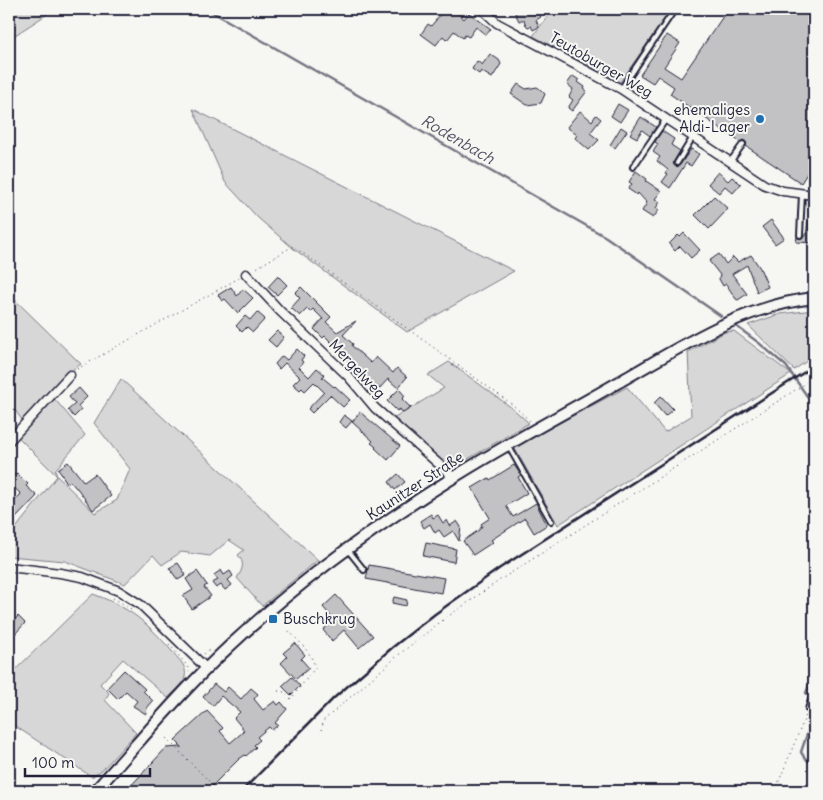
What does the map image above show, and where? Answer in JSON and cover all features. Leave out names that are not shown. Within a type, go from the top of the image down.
[{"type":"street","name":"Teutoburger Weg","points":[[482,9],[497,23],[621,89],[765,185],[783,191],[814,195]]},
{"type":"street","name":"Mergelweg","points":[[246,274],[280,311],[348,376],[375,408],[452,478]]},
{"type":"street","name":"Kaunitzer Straße","points":[[95,791],[155,723],[234,642],[347,549],[452,478],[722,326],[760,309],[814,298]]},
{"type":"street","points":[[9,441],[70,375]]},
{"type":"street","points":[[9,567],[82,577],[119,591],[141,605],[207,669]]},
{"type":"lane","points":[[621,89],[675,9]]},
{"type":"lane","points":[[633,167],[666,119]]},
{"type":"lane","points":[[677,164],[693,137]]},
{"type":"lane","points":[[730,162],[743,144]]},
{"type":"lane","points":[[800,235],[802,194]]},
{"type":"lane","points":[[508,445],[551,521]]},
{"type":"lane","points":[[347,549],[364,570]]},
{"type":"lane","points":[[808,709],[814,691]]},
{"type":"path","points":[[70,375],[82,366],[293,246],[513,405],[533,423],[536,429]]},
{"type":"path","points":[[321,730],[324,720],[402,652],[443,620],[500,580],[814,378]]},
{"type":"path","points":[[107,595],[136,612]]},
{"type":"path","points":[[278,691],[284,692],[291,699],[315,668],[307,652],[286,628]]},
{"type":"path","points":[[166,641],[189,668]]},
{"type":"path","points":[[775,791],[808,709]]},
{"type":"path","points":[[166,738],[219,791]]},
{"type":"path","points":[[123,786],[126,791]]},
{"type":"shaded area","points":[[9,9],[55,9],[9,39]]},
{"type":"shaded area","points":[[553,9],[672,9],[620,82],[533,36]]},
{"type":"shaded area","points":[[193,109],[514,271],[407,332],[294,249],[258,218],[225,182]]},
{"type":"shaded area","points":[[9,294],[81,364],[57,383],[22,420],[9,402]]},
{"type":"shaded area","points":[[814,310],[814,356],[794,370],[748,325],[780,314]]},
{"type":"shaded area","points":[[734,331],[791,374],[558,525],[514,447],[627,387],[665,432],[691,416],[688,352],[725,332]]},
{"type":"shaded area","points":[[449,362],[512,408],[529,423],[451,469],[393,419],[444,388],[428,375]]},
{"type":"shaded area","points":[[121,379],[318,560],[262,606],[237,578],[242,566],[242,561],[238,555],[244,550],[229,540],[210,556],[181,552],[162,565],[153,555],[125,584],[65,561],[9,556],[9,537],[57,476],[95,513],[117,500],[130,469],[94,423]]},
{"type":"shaded area","points":[[53,397],[85,435],[55,470],[57,476],[17,436]]},
{"type":"shaded area","points":[[93,594],[133,614],[153,630],[182,663],[185,669],[185,678],[168,698],[123,659],[100,684],[109,693],[105,700],[136,733],[102,770],[92,777],[9,722],[9,676]]},
{"type":"building","points":[[445,9],[452,9],[464,19],[469,13],[491,29],[486,35],[476,27],[469,37],[465,35],[463,38],[454,31],[447,40],[443,36],[436,45],[421,34],[428,24],[431,26]]},
{"type":"building","points":[[513,9],[530,9],[533,14],[538,11],[541,17],[536,20],[539,27],[533,30],[531,26],[528,27],[526,25],[524,20],[519,21]]},
{"type":"building","name":"ehemaliges Aldi-Lager","points":[[728,9],[814,9],[814,176],[808,172],[801,183],[746,146],[745,141],[740,142],[670,94],[674,87],[658,76],[653,83],[640,75],[667,35],[680,43],[664,67],[681,78]]},
{"type":"building","points":[[490,54],[499,60],[501,64],[492,78],[481,71],[479,74],[472,69],[477,61],[482,65]]},
{"type":"building","points":[[573,76],[579,80],[578,82],[587,91],[572,111],[568,108],[573,100],[569,97],[573,89],[567,84]]},
{"type":"building","points":[[518,84],[526,89],[537,87],[540,89],[545,94],[541,103],[527,105],[511,94]]},
{"type":"building","points":[[618,104],[628,110],[620,122],[611,116]]},
{"type":"building","points":[[580,111],[592,121],[596,115],[601,119],[590,133],[599,140],[589,150],[575,138],[577,135],[567,127]]},
{"type":"building","points":[[641,117],[656,127],[650,136],[642,130],[637,138],[630,134]]},
{"type":"building","points":[[621,127],[627,131],[615,148],[610,145]]},
{"type":"building","points":[[662,131],[674,139],[671,145],[680,151],[674,161],[675,166],[680,165],[691,149],[699,154],[691,166],[686,163],[670,188],[662,182],[668,174],[666,173],[668,170],[657,161],[660,157],[653,152],[658,144],[655,142]]},
{"type":"building","points":[[636,171],[647,179],[646,181],[661,191],[655,199],[660,202],[656,208],[659,210],[653,218],[642,211],[647,203],[638,193],[637,195],[628,189],[632,184],[629,182]]},
{"type":"building","points":[[718,172],[728,181],[732,177],[741,184],[733,193],[725,186],[719,193],[708,184]]},
{"type":"building","points":[[714,196],[728,209],[709,229],[695,215]]},
{"type":"building","points":[[771,220],[784,238],[775,244],[762,227]]},
{"type":"building","points":[[808,221],[814,221],[814,243],[796,242],[797,237],[800,239],[806,236]]},
{"type":"building","points":[[684,233],[700,250],[691,258],[680,246],[675,251],[669,244],[678,235],[680,237]]},
{"type":"building","points":[[719,254],[726,264],[733,257],[738,262],[751,255],[760,268],[768,287],[757,292],[747,265],[732,274],[747,294],[738,300],[736,299],[726,284],[723,286],[719,279],[720,275],[709,261]]},
{"type":"building","points":[[278,276],[287,285],[277,295],[268,287]]},
{"type":"building","points":[[231,287],[237,296],[243,289],[253,298],[238,313],[225,299],[222,301],[218,295]]},
{"type":"building","points":[[301,287],[331,317],[326,322],[337,332],[356,321],[343,335],[371,363],[376,357],[393,373],[397,368],[407,377],[398,388],[388,379],[379,389],[376,386],[374,388],[369,384],[371,382],[334,348],[335,346],[325,336],[323,338],[314,329],[323,319],[313,309],[310,312],[307,309],[300,316],[291,308],[300,298],[295,293]]},
{"type":"building","points":[[257,312],[265,319],[253,332],[247,327],[242,332],[236,326],[245,316],[250,320]]},
{"type":"building","points":[[277,331],[284,337],[276,347],[268,340]]},
{"type":"building","points":[[297,349],[304,356],[301,360],[303,362],[299,367],[309,377],[317,368],[325,375],[322,377],[350,400],[343,407],[330,395],[312,413],[308,409],[324,392],[314,382],[305,391],[302,388],[300,390],[293,384],[300,377],[285,363],[279,369],[275,364],[282,356],[287,360]]},
{"type":"building","points":[[79,388],[87,397],[78,406],[81,410],[74,417],[68,410],[75,404],[69,397]]},
{"type":"building","points":[[399,389],[405,396],[402,399],[411,408],[403,413],[400,409],[397,411],[387,401]]},
{"type":"building","points":[[661,396],[673,409],[665,416],[654,403]]},
{"type":"building","points":[[360,412],[400,446],[388,460],[371,443],[373,441],[352,422]]},
{"type":"building","points":[[344,415],[352,421],[346,428],[339,422]]},
{"type":"building","points":[[68,462],[84,482],[95,474],[111,496],[93,510],[77,488],[70,481],[67,483],[58,469]]},
{"type":"building","points":[[514,465],[521,475],[518,477],[527,493],[506,506],[513,517],[536,503],[547,525],[534,533],[525,518],[491,540],[493,542],[473,555],[463,541],[479,530],[482,526],[481,524],[490,518],[472,488],[489,478],[490,480]]},
{"type":"building","points":[[9,469],[15,475],[17,473],[28,484],[26,486],[37,496],[16,518],[9,511],[9,507],[21,494],[9,483]]},
{"type":"building","points":[[398,474],[405,482],[395,490],[389,482]]},
{"type":"building","points":[[431,514],[433,518],[438,515],[443,523],[447,520],[450,526],[457,521],[461,527],[459,541],[453,531],[444,537],[439,530],[435,533],[430,524],[424,528],[420,521]]},
{"type":"building","points":[[426,543],[456,549],[454,562],[423,556]]},
{"type":"building","points":[[178,563],[186,575],[178,580],[169,568]]},
{"type":"building","points":[[369,565],[444,578],[441,593],[366,579]]},
{"type":"building","points":[[221,570],[224,575],[230,571],[233,576],[228,580],[232,585],[225,590],[221,585],[216,588],[212,583],[218,580],[214,575]]},
{"type":"building","points":[[197,571],[207,585],[204,587],[211,596],[192,609],[183,596],[193,590],[186,579]]},
{"type":"building","points":[[336,595],[373,636],[359,648],[344,630],[332,641],[323,630],[334,620],[323,607]]},
{"type":"building","points":[[394,597],[407,600],[406,606],[392,603]]},
{"type":"building","points":[[18,616],[25,623],[15,634],[9,626]]},
{"type":"building","points":[[295,643],[305,655],[301,659],[309,668],[296,679],[281,663],[287,657],[283,653]]},
{"type":"building","points":[[124,670],[145,689],[143,691],[153,701],[147,708],[146,714],[133,706],[137,701],[126,691],[118,699],[107,688]]},
{"type":"building","points":[[292,677],[300,686],[291,695],[282,686]]},
{"type":"building","points":[[214,684],[224,692],[228,687],[241,699],[251,688],[258,694],[254,699],[263,710],[275,701],[278,705],[281,702],[287,709],[275,723],[278,725],[272,730],[269,727],[257,737],[260,740],[254,745],[256,747],[246,756],[239,759],[210,788],[214,791],[126,791],[166,748],[182,747],[175,740],[207,711],[223,728],[220,731],[230,743],[243,732],[244,730],[234,718],[240,712],[221,696],[213,706],[203,697]]},
{"type":"waterway","name":"Rodenbach","points":[[207,9],[606,237],[693,297]]},
{"type":"waterway","name":"Rodenbach","points":[[695,298],[721,316]]},
{"type":"waterway","name":"Rodenbach","points":[[736,326],[786,366],[814,406]]},
{"type":"waterway","name":"Rodenbach","points":[[810,696],[806,693],[814,672]]},
{"type":"waterway","name":"Rodenbach","points":[[814,714],[801,752],[814,766]]},
{"type":"railway","points":[[242,791],[334,698],[435,614],[500,568],[814,366]]},
{"type":"place","name":"ehemaliges Aldi-Lager","points":[[760,119]]},
{"type":"place","name":"Buschkrug","points":[[273,619]]}]
